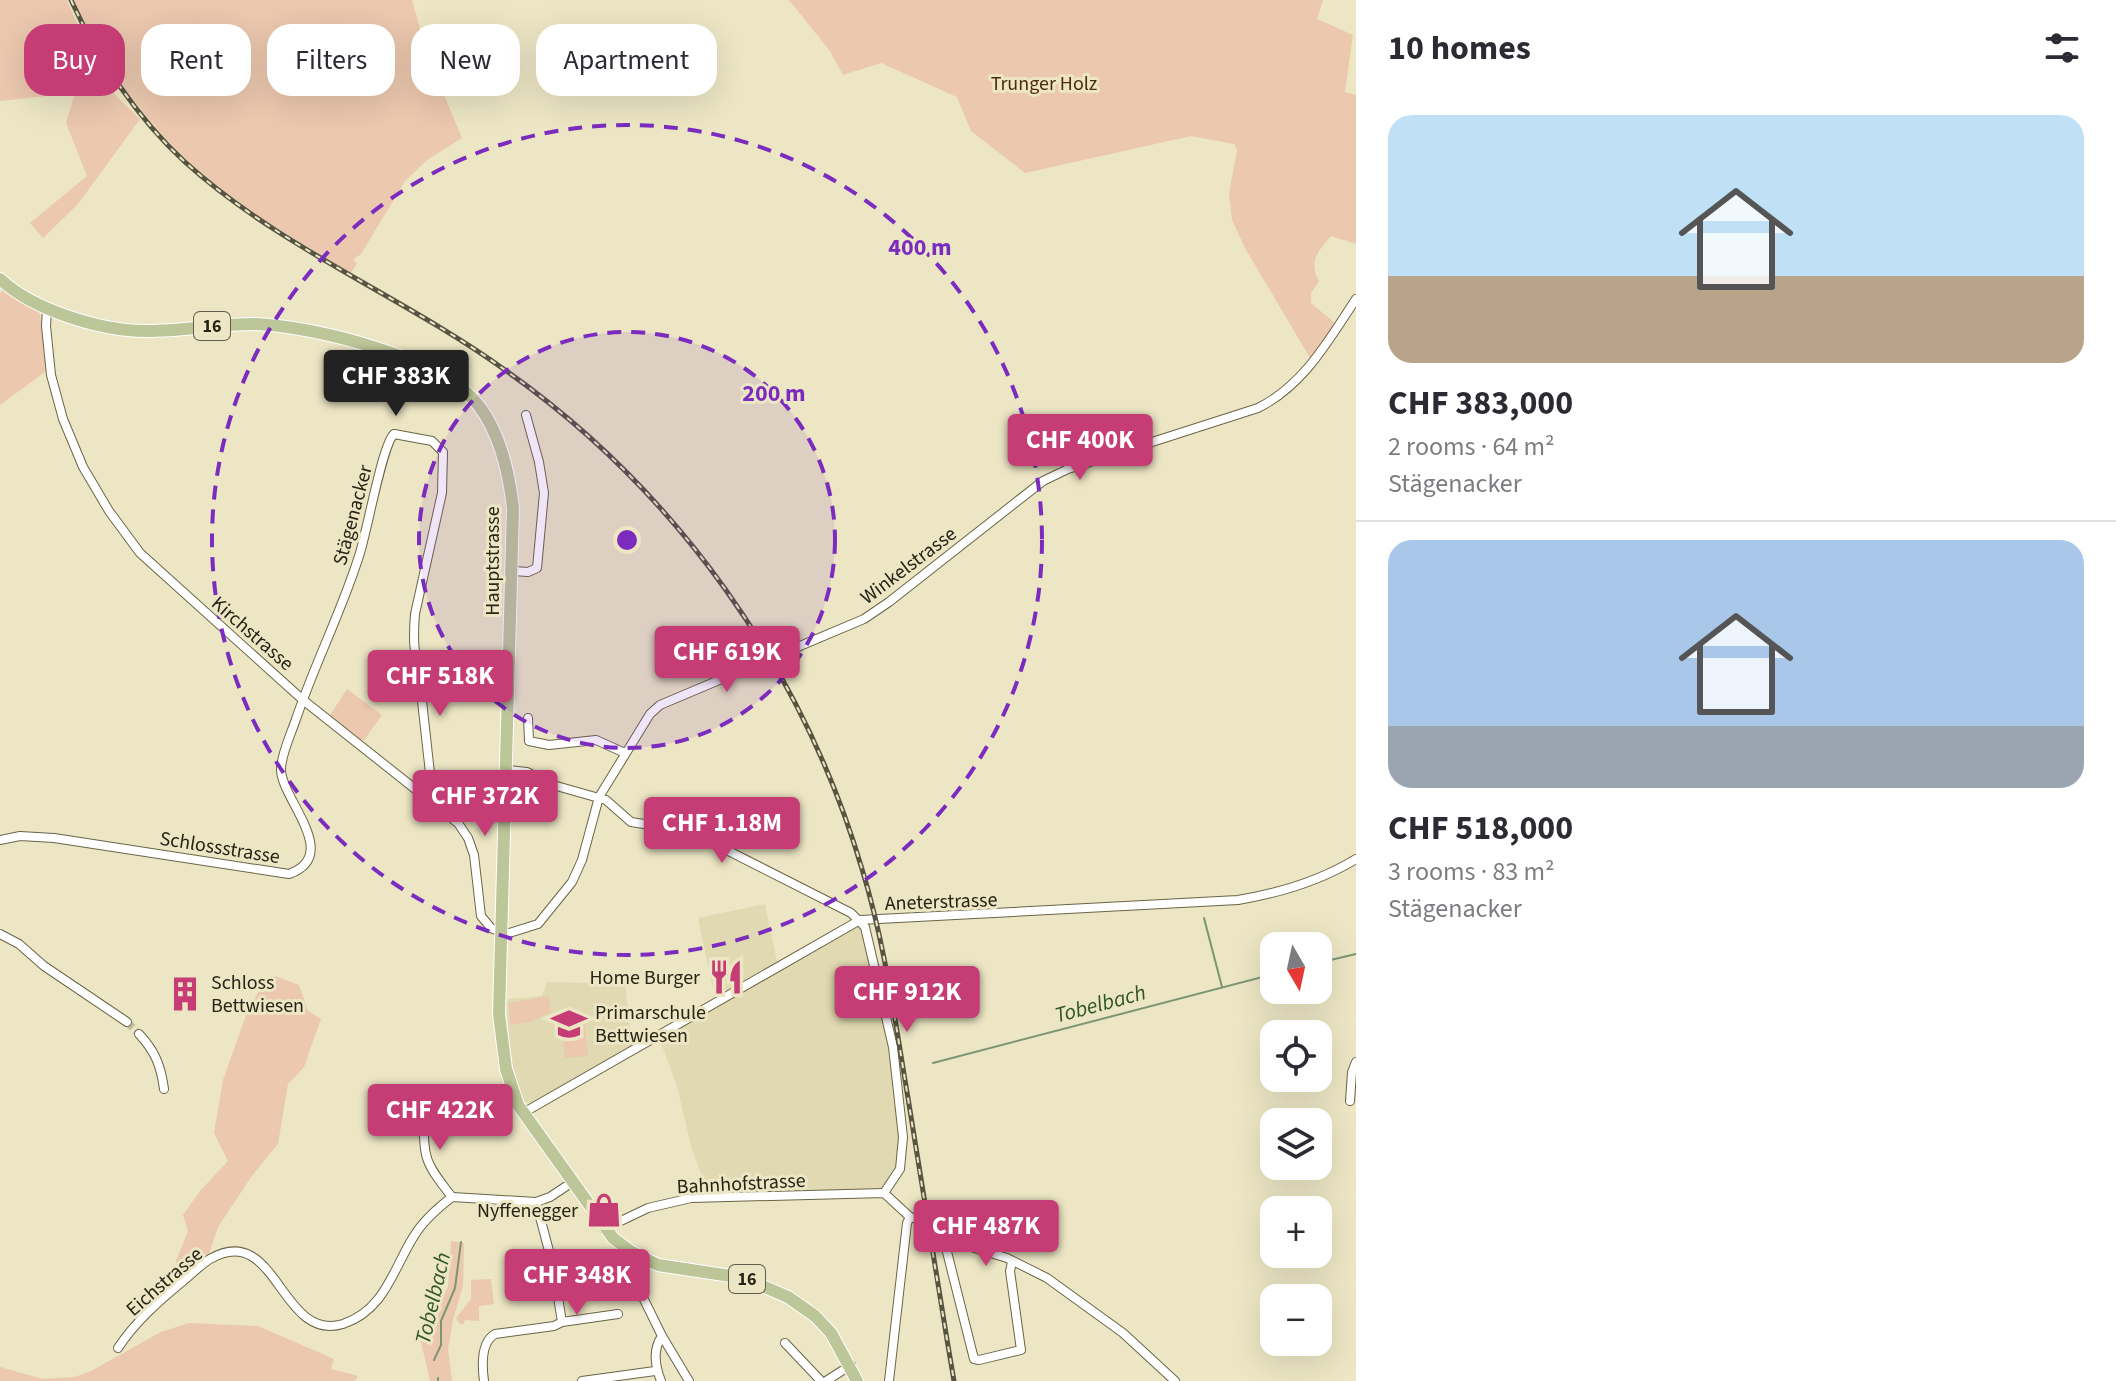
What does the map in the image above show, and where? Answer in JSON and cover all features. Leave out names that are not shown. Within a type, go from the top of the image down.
[{"type":"main road","name":"Hauptstrasse","points":[[0,279],[26,299],[47,308],[97,324],[129,330],[159,331],[239,324],[314,330],[383,351],[447,378],[479,405],[504,458],[513,508],[499,1029],[508,1078],[523,1113],[604,1229],[630,1251],[658,1265],[732,1275],[774,1289],[824,1324],[851,1365],[857,1381]]},
{"type":"street","name":"Winkelstrasse","points":[[502,933],[513,933],[538,924],[572,882],[582,860],[599,797],[650,714],[660,705],[864,619],[1043,481],[1068,469],[1258,408],[1279,398],[1308,370],[1356,299]]},
{"type":"street","name":"Kirchstrasse","points":[[47,308],[51,375],[63,419],[83,467],[109,511],[150,564],[303,700],[458,823],[474,855],[481,916],[491,928],[502,933]]},
{"type":"street","points":[[513,571],[528,572],[537,568],[544,513],[542,476],[526,415]]},
{"type":"street","name":"Stägenacker","points":[[303,700],[351,580],[372,512],[386,446],[394,434],[432,441],[443,452],[442,493],[414,632],[417,666],[429,683],[422,701],[431,782],[426,796]]},
{"type":"street","points":[[429,683],[477,677],[510,677]]},
{"type":"street","name":"Schlossstrasse","points":[[0,840],[20,836],[54,838],[289,874],[296,872],[307,859],[310,839],[300,813],[285,790],[281,766],[303,700]]},
{"type":"street","points":[[528,718],[529,741],[549,745],[596,740],[625,753]]},
{"type":"street","name":"Aneterstrasse","points":[[507,770],[527,772],[562,789],[599,797],[631,822],[689,831],[860,920],[1238,900],[1312,881],[1356,859]]},
{"type":"street","points":[[523,1113],[860,920],[865,927],[888,1023],[903,1137],[900,1169],[884,1193],[910,1217],[933,1224],[968,1246],[1012,1262],[1066,1290],[1123,1333],[1175,1381]]},
{"type":"street","points":[[0,934],[19,944],[44,966],[127,1022]]},
{"type":"street","points":[[139,1034],[152,1047],[159,1062],[164,1089]]},
{"type":"street","points":[[1350,1101],[1352,1072],[1356,1062]]},
{"type":"street","points":[[424,1110],[424,1154],[428,1165],[452,1197],[536,1202],[571,1183]]},
{"type":"street","name":"Bahnhofstrasse","points":[[604,1229],[648,1208],[691,1198],[884,1193]]},
{"type":"street","name":"Eichstrasse","points":[[118,1348],[150,1309],[210,1259],[227,1252],[238,1252],[261,1261],[290,1301],[309,1320],[330,1326],[346,1323],[383,1295],[416,1232],[452,1197]]},
{"type":"street","points":[[536,1202],[553,1266],[562,1322]]},
{"type":"street","points":[[889,1381],[910,1217]]},
{"type":"street","points":[[942,1232],[974,1359],[1021,1350],[1010,1271],[1012,1262]]},
{"type":"street","points":[[630,1251],[626,1260],[628,1267],[662,1336],[689,1381]]},
{"type":"street","points":[[484,1381],[489,1337],[495,1334],[618,1314]]},
{"type":"street","points":[[661,1381],[655,1371],[655,1356],[662,1336]]},
{"type":"street","points":[[785,1343],[824,1381],[851,1365]]},
{"type":"street","points":[[582,1381],[655,1371]]},
{"type":"shaded area","points":[[765,904],[777,962],[715,999],[698,918]]},
{"type":"shaded area","points":[[860,920],[888,1023],[903,1154],[884,1193],[703,1196],[701,1173],[692,1150],[677,1086],[658,1035]]},
{"type":"shaded area","name":"Primarschule Bettwiesen","points":[[547,982],[625,984],[632,1046],[531,1103],[523,1101],[509,1053],[507,1003],[509,999],[542,996]]},
{"type":"green space","points":[[0,0],[67,0],[77,24],[24,24],[24,96],[47,96],[0,101]]},
{"type":"green space","points":[[74,0],[412,0],[419,24],[411,24],[411,96],[444,96],[462,138],[427,160],[405,181],[361,254],[353,260],[357,263],[351,273],[254,212],[178,151],[125,87],[125,24],[86,24]]},
{"type":"green space","name":"Trunger Holz","points":[[789,0],[1323,0],[1317,19],[1353,35],[1345,92],[1356,95],[1356,244],[1331,236],[1316,257],[1314,268],[1319,281],[1311,293],[1311,303],[1336,324],[1310,358],[1245,248],[1232,220],[1229,194],[1237,150],[1234,144],[1191,136],[1025,173],[971,131],[957,97],[881,63],[843,75],[830,51]]},
{"type":"green space","points":[[74,96],[116,96],[140,119],[78,204],[43,238],[30,223],[87,176],[66,123]]},
{"type":"green space","points":[[3,290],[39,309],[49,369],[0,405],[0,293]]},
{"type":"green space","points":[[347,689],[382,715],[364,740],[330,715]]},
{"type":"green space","points":[[275,976],[299,985],[308,1011],[321,1019],[304,1067],[288,1084],[278,1144],[251,1177],[218,1227],[207,1260],[181,1280],[176,1261],[188,1231],[183,1215],[228,1161],[214,1133],[223,1080],[249,1007],[263,985]]},
{"type":"green space","points":[[549,996],[551,1012],[530,1022],[510,1025],[509,1003]]},
{"type":"green space","points":[[583,1011],[588,1056],[565,1058],[560,1013]]},
{"type":"green space","points":[[451,1241],[464,1243],[463,1286],[448,1349],[452,1381],[430,1381],[420,1338],[448,1287]]},
{"type":"green space","points":[[491,1279],[494,1304],[479,1306],[479,1321],[465,1320],[464,1324],[460,1324],[456,1318],[471,1299],[471,1280]]},
{"type":"green space","points":[[189,1323],[258,1326],[334,1359],[331,1369],[358,1376],[355,1381],[0,1381],[0,1367],[43,1379],[75,1377],[161,1332]]},
{"type":"waterway","points":[[1204,918],[1222,987]]},
{"type":"waterway","name":"Tobelbach","points":[[1332,960],[1356,954]]},
{"type":"waterway","name":"Tobelbach","points":[[933,1063],[1260,978]]},
{"type":"waterway","name":"Tobelbach","points":[[434,1360],[441,1345],[441,1321],[455,1288],[461,1242]]},
{"type":"tunnel","points":[[127,1022],[139,1034]]},
{"type":"railway","points":[[71,0],[93,44],[120,87],[167,145],[185,162],[222,193],[301,246],[466,343],[567,418],[625,470],[678,528],[726,590],[768,655],[805,724],[837,795],[870,897],[894,1011],[954,1381]]},
{"type":"place","name":"Home Burger","points":[[726,977]]},
{"type":"place","name":"Schloss Bettwiesen","points":[[185,994]]},
{"type":"place","name":"Primarschule Bettwiesen","points":[[569,1024]]},
{"type":"place","name":"Nyffenegger","points":[[604,1210]]}]
